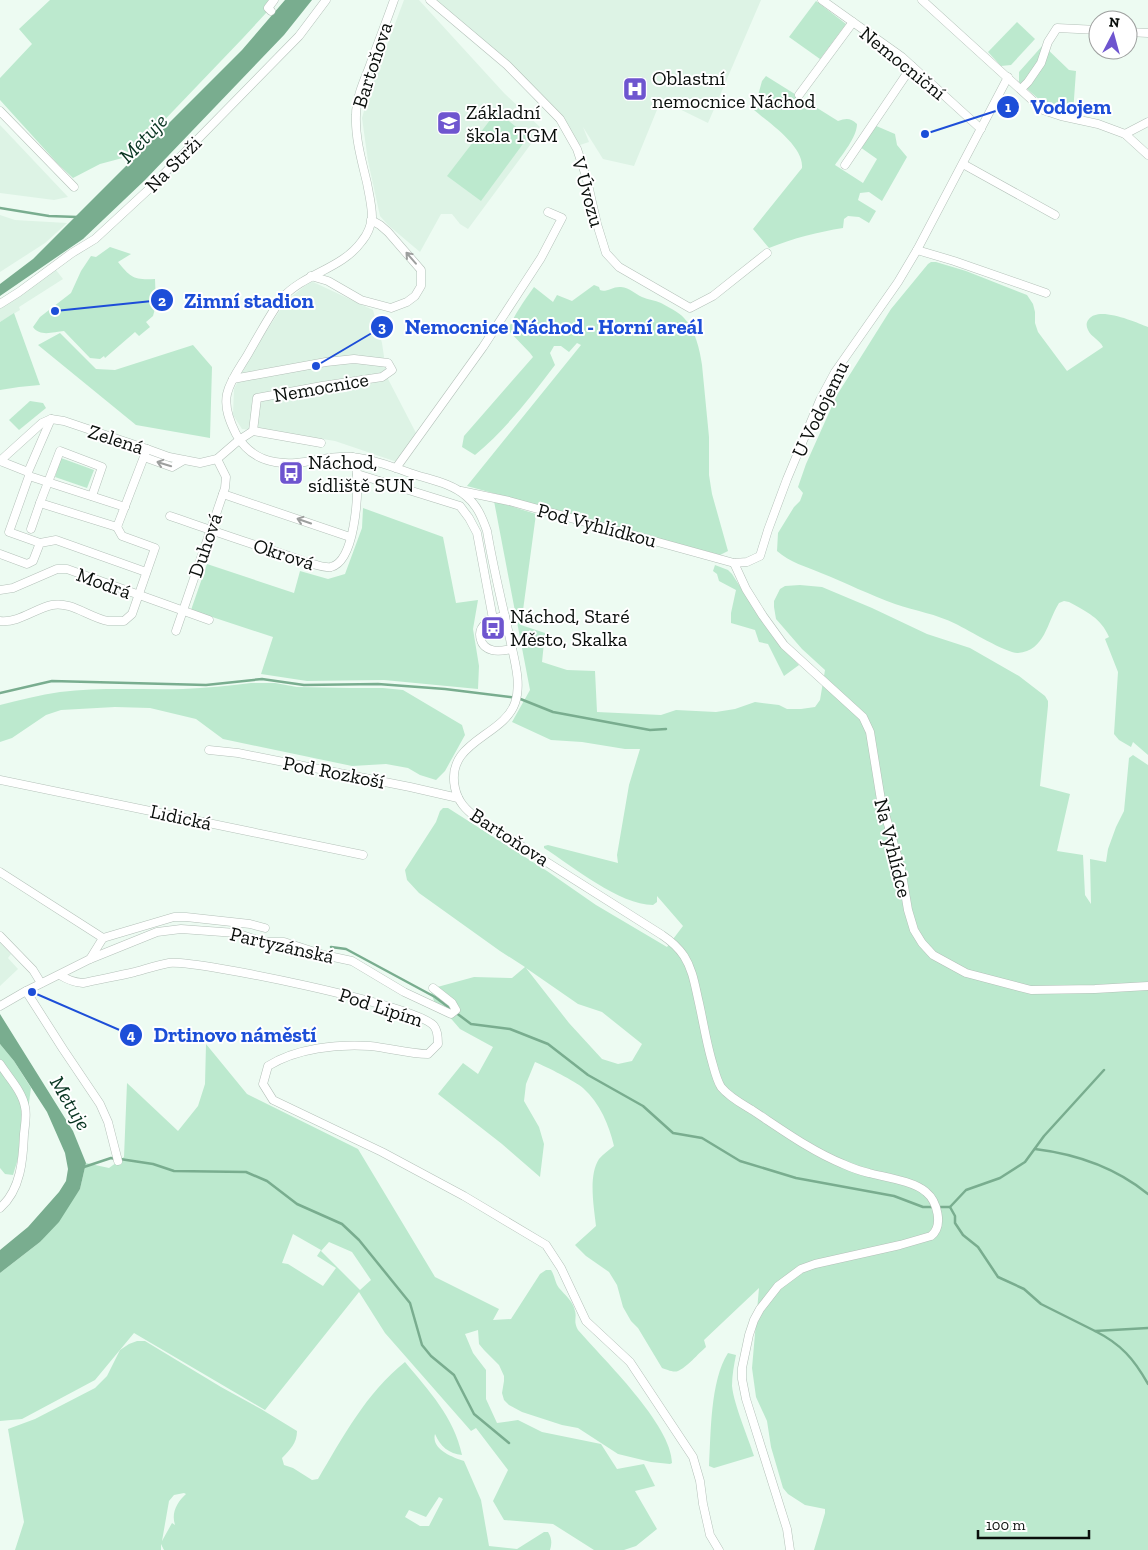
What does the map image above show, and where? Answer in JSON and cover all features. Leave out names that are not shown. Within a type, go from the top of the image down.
[{"type":"street","points":[[271,11],[268,8],[274,0]]},
{"type":"street","name":"Na Strži","points":[[0,304],[20,292],[72,252],[95,239],[148,190],[299,36],[326,0]]},
{"type":"street","name":"Bartoňova","points":[[394,0],[362,85],[356,110],[356,128],[370,199],[371,220],[364,238],[351,254],[310,276],[282,298],[233,380],[227,395],[231,425],[239,440],[250,452],[257,456],[276,462],[301,463],[337,457],[370,460],[459,490],[476,506],[487,531],[512,649],[518,682],[518,694],[509,714],[460,756],[454,780],[458,798],[465,808],[477,818],[662,935],[678,948],[691,968],[708,1046],[717,1078],[724,1090],[751,1110],[836,1161],[860,1171],[895,1179],[923,1189],[929,1194],[936,1209],[937,1227],[934,1234],[900,1245],[815,1264],[801,1269],[774,1290],[754,1320],[744,1356],[742,1379],[746,1398],[788,1536],[790,1550]]},
{"type":"street","name":"V Úvozu","points":[[430,0],[507,65],[560,119],[577,149],[606,253],[618,267],[690,308],[713,296],[767,253]]},
{"type":"street","name":"Nemocniční","points":[[822,0],[902,57],[981,129]]},
{"type":"street","points":[[922,0],[1043,110],[1098,124],[1125,134],[1148,155]]},
{"type":"street","points":[[799,95],[853,22]]},
{"type":"street","points":[[1020,89],[1028,82],[1041,64],[1048,42],[1057,28],[1088,30]]},
{"type":"street","points":[[845,165],[912,66]]},
{"type":"street","name":"U Vodojemu","points":[[734,563],[747,562],[760,556],[787,479],[820,400],[835,372],[898,282],[917,250],[1008,77]]},
{"type":"street","points":[[0,111],[74,187]]},
{"type":"street","points":[[1125,134],[1148,122]]},
{"type":"street","points":[[963,164],[1055,215]]},
{"type":"street","points":[[396,468],[483,347],[541,258],[562,218],[548,212]]},
{"type":"street","points":[[310,276],[328,281],[361,300],[391,308],[407,302],[414,296],[421,286],[421,270],[395,240],[380,225],[371,220]]},
{"type":"street","points":[[917,250],[1046,293]]},
{"type":"street","name":"Nemocnice","points":[[233,380],[348,359],[388,364],[392,370],[382,377],[257,398],[253,427]]},
{"type":"street","points":[[51,419],[42,423],[0,461],[48,482],[125,507]]},
{"type":"street","points":[[51,419],[28,474],[9,532],[40,543],[56,540],[146,572]]},
{"type":"street","name":"Zelená","points":[[51,419],[64,421],[169,457],[200,463],[217,459]]},
{"type":"street","points":[[217,459],[253,427],[321,442]]},
{"type":"street","points":[[117,527],[147,449]]},
{"type":"street","points":[[31,530],[60,452],[102,467],[92,496]]},
{"type":"street","points":[[144,457],[172,467],[184,460]]},
{"type":"street","name":"Okrová","points":[[210,530],[329,568],[338,564],[343,558],[350,537],[355,512],[357,474],[353,457]]},
{"type":"street","name":"Duhová","points":[[176,631],[223,494],[226,477],[217,459]]},
{"type":"street","points":[[357,474],[460,506],[469,518],[476,534],[493,619]]},
{"type":"street","name":"Pod Vyhlídkou","points":[[459,490],[510,500],[734,563]]},
{"type":"street","points":[[223,494],[350,537]]},
{"type":"street","points":[[0,621],[7,622],[53,604],[65,605],[107,621],[124,621],[132,614],[155,548],[122,536],[117,527],[40,503]]},
{"type":"street","points":[[170,516],[210,530]]},
{"type":"street","points":[[0,554],[27,564],[33,562],[40,543]]},
{"type":"street","name":"Na Vyhlídce","points":[[734,563],[746,589],[784,645],[863,717],[870,732],[881,800],[900,869],[908,910],[914,930],[933,955],[966,973],[1031,990],[1148,986]]},
{"type":"street","name":"Modrá","points":[[0,590],[13,588],[57,569],[67,569],[209,620]]},
{"type":"street","points":[[505,616],[487,622],[481,629],[480,636],[482,645],[490,650],[512,649]]},
{"type":"street","name":"Pod Rozkoší","points":[[209,750],[238,753],[458,798]]},
{"type":"street","name":"Lidická","points":[[0,780],[363,855]]},
{"type":"street","points":[[0,872],[103,938],[90,959],[1,1005]]},
{"type":"street","name":"Partyzánská","points":[[103,938],[174,918],[186,917],[250,924],[265,928]]},
{"type":"street","name":"Partyzánská","points":[[90,959],[157,932],[181,929],[236,933],[263,942],[284,942],[324,955],[352,961],[404,992],[451,1014],[456,1010],[452,1003],[433,988]]},
{"type":"street","points":[[0,936],[33,970],[41,983]]},
{"type":"street","name":"Pod Lipím","points":[[60,975],[68,980],[83,983],[169,964],[188,963],[346,994],[418,1016],[434,1025],[438,1035],[438,1044],[428,1054],[417,1054],[371,1046],[339,1046],[299,1053],[280,1059],[268,1066],[262,1084],[274,1100],[382,1152],[448,1187],[546,1244],[561,1268],[586,1321],[630,1362],[694,1457],[710,1535],[719,1550]]},
{"type":"street","points":[[26,991],[100,1104],[108,1122],[118,1161]]},
{"type":"street","points":[[0,1064],[20,1094],[26,1108],[22,1167],[15,1186],[5,1204],[0,1208]]},
{"type":"shaded area","points":[[50,0],[278,0],[130,156],[100,164],[73,178],[0,100],[0,78],[32,44],[19,29]]},
{"type":"shaded area","points":[[285,0],[312,0],[284,35],[145,180],[83,239],[0,296],[0,284],[33,259],[242,50]]},
{"type":"shaded area","name":"Základní škola TGM","points":[[404,0],[419,0],[504,93],[542,129],[468,229],[460,224],[452,214],[441,214],[420,252],[380,216],[368,161],[362,118],[369,93]]},
{"type":"shaded area","name":"Oblastní nemocnice Náchod","points":[[433,0],[761,0],[708,123],[661,100],[634,166],[603,159],[583,127],[589,142],[580,145],[565,121]]},
{"type":"shaded area","points":[[816,1],[846,24],[820,59],[789,37]]},
{"type":"shaded area","points":[[1017,22],[1035,39],[1011,65],[1001,66],[988,52]]},
{"type":"shaded area","points":[[1043,45],[1069,70],[1076,71],[1073,113],[1048,107],[1019,82],[1019,72]]},
{"type":"shaded area","points":[[766,76],[838,121],[848,119],[857,124],[852,140],[835,165],[863,183],[877,159],[860,147],[874,125],[895,134],[897,145],[907,157],[882,201],[869,192],[860,193],[858,200],[876,211],[869,223],[859,217],[848,216],[844,219],[843,228],[824,231],[769,248],[753,229],[802,168],[801,160],[792,143],[754,110],[762,81]]},
{"type":"shaded area","points":[[497,111],[528,137],[481,201],[447,176]]},
{"type":"shaded area","points":[[0,125],[68,197],[54,200],[0,193]]},
{"type":"shaded area","points":[[0,215],[15,220],[67,223],[45,243],[0,272]]},
{"type":"shaded area","points":[[110,247],[131,254],[118,262],[130,275],[142,279],[155,279],[156,305],[153,316],[146,322],[150,327],[139,336],[135,332],[105,358],[104,356],[100,359],[90,358],[64,331],[43,333],[33,327],[40,317],[71,293],[81,271],[91,256],[96,257]]},
{"type":"shaded area","points":[[931,262],[966,271],[1027,295],[1033,304],[1038,332],[1067,371],[1103,347],[1089,332],[1087,327],[1088,320],[1094,315],[1109,314],[1148,327],[1148,755],[1133,742],[1131,747],[1119,740],[1114,734],[1118,672],[1105,639],[1109,637],[1098,620],[1069,602],[1059,603],[1044,634],[1034,647],[1018,653],[997,646],[956,624],[876,597],[798,564],[777,551],[778,533],[794,507],[800,501],[803,493],[798,487],[806,464],[837,395],[891,309]]},
{"type":"shaded area","points":[[52,265],[63,279],[19,307],[20,310],[0,322],[0,301]]},
{"type":"shaded area","points":[[311,281],[373,310],[382,343],[387,377],[416,433],[397,462],[335,441],[278,432],[242,429],[233,415],[234,389],[251,355],[286,301]]},
{"type":"shaded area","points":[[594,285],[602,291],[618,287],[624,288],[639,296],[661,303],[682,316],[694,334],[702,365],[709,437],[709,475],[712,494],[728,551],[720,555],[467,486],[581,345],[577,343],[569,352],[561,346],[554,346],[550,353],[555,365],[508,424],[475,455],[462,447],[464,436],[533,357],[508,330],[513,319],[534,287],[553,302],[557,295],[572,301]]},
{"type":"shaded area","points":[[14,313],[40,385],[0,390],[0,322]]},
{"type":"shaded area","points":[[60,333],[96,369],[115,370],[193,345],[212,367],[210,438],[136,425],[38,345]]},
{"type":"shaded area","points":[[30,401],[43,403],[46,408],[19,430],[9,420]]},
{"type":"shaded area","points":[[61,458],[94,470],[87,488],[55,477]]},
{"type":"shaded area","points":[[494,501],[536,514],[521,625],[545,633],[542,662],[567,670],[595,671],[597,712],[661,715],[676,710],[716,712],[735,709],[755,702],[779,705],[787,709],[815,707],[820,700],[825,670],[802,649],[776,619],[774,601],[780,589],[785,586],[822,587],[927,634],[970,648],[1019,676],[1045,696],[1048,706],[1040,786],[1070,794],[1057,851],[1083,855],[1085,895],[1091,904],[1090,859],[1106,862],[1108,849],[1124,811],[1129,758],[1133,755],[1148,765],[1148,1550],[814,1550],[825,1509],[805,1505],[788,1494],[783,1488],[771,1447],[767,1421],[756,1397],[752,1368],[759,1288],[704,1340],[706,1347],[685,1367],[676,1371],[662,1368],[623,1307],[617,1285],[609,1272],[586,1256],[575,1245],[596,1226],[593,1192],[594,1174],[599,1159],[614,1146],[603,1115],[594,1100],[583,1088],[574,1082],[535,1062],[526,1084],[524,1101],[539,1127],[544,1144],[540,1177],[502,1144],[438,1094],[463,1063],[478,1074],[493,1047],[460,1029],[441,1007],[435,1004],[430,989],[474,977],[512,978],[525,967],[419,893],[407,880],[405,870],[443,808],[448,808],[547,871],[596,905],[667,947],[683,926],[657,896],[657,902],[653,905],[626,899],[611,892],[544,848],[544,846],[548,845],[618,863],[617,855],[629,785],[640,749],[625,749],[582,742],[551,740],[512,722],[530,690]],"holes":[[[526,968],[578,1004],[602,1012],[642,1044],[632,1061],[618,1064],[602,1059],[569,1023]]]},
{"type":"shaded area","points":[[363,508],[443,537],[456,603],[478,600],[473,629],[479,666],[478,689],[384,680],[307,681],[261,674],[273,637],[191,610],[207,564],[294,593],[300,571],[328,579],[345,574],[362,528]]},
{"type":"shaded area","points":[[715,565],[728,570],[732,574],[776,641],[799,665],[784,676],[768,644],[759,642],[755,630],[731,623],[736,590],[719,581],[717,574],[713,571]]},
{"type":"shaded area","points":[[251,683],[275,683],[297,687],[403,690],[462,725],[465,735],[445,771],[436,780],[420,775],[408,768],[386,764],[352,766],[223,739],[196,719],[150,708],[115,707],[61,710],[46,715],[12,738],[0,742],[0,705],[22,699],[75,690],[183,689]]},
{"type":"shaded area","points":[[0,942],[11,954],[8,958],[18,969],[0,986]]},
{"type":"shaded area","points":[[0,1014],[73,1131],[86,1163],[80,1189],[59,1222],[40,1242],[0,1273],[0,1250],[28,1227],[59,1192],[66,1181],[68,1169],[65,1153],[47,1112],[14,1061],[0,1044]]},
{"type":"shaded area","points":[[0,1044],[14,1061],[31,1088],[24,1139],[13,1175],[5,1174],[0,1168]]},
{"type":"shaded area","points":[[206,1044],[247,1094],[358,1149],[435,1277],[499,1309],[493,1320],[511,1319],[540,1274],[546,1270],[551,1270],[558,1286],[574,1307],[578,1330],[619,1375],[649,1412],[661,1430],[669,1448],[672,1463],[651,1462],[618,1454],[578,1428],[562,1425],[522,1412],[509,1405],[504,1400],[502,1393],[504,1376],[499,1365],[479,1344],[478,1330],[465,1334],[473,1353],[486,1370],[486,1399],[497,1423],[518,1420],[542,1432],[601,1444],[617,1469],[644,1464],[655,1486],[635,1491],[657,1529],[636,1546],[624,1550],[594,1550],[553,1524],[504,1520],[493,1501],[508,1470],[476,1428],[471,1431],[385,1333],[359,1292],[265,1410],[134,1333],[95,1380],[22,1419],[0,1421],[0,1273],[40,1242],[80,1189],[86,1163],[109,1168],[124,1157],[127,1083],[178,1131],[198,1106],[205,1084]],"holes":[[[293,1234],[321,1250],[317,1256],[336,1268],[323,1286],[288,1264],[282,1263]],[[329,1242],[352,1252],[371,1280],[360,1290],[321,1251]]]},
{"type":"shaded area","points":[[145,1341],[297,1431],[294,1443],[282,1458],[284,1465],[293,1468],[312,1480],[318,1479],[356,1416],[378,1387],[405,1362],[439,1405],[453,1429],[462,1455],[446,1449],[435,1434],[436,1444],[444,1452],[464,1461],[481,1500],[489,1546],[517,1549],[544,1532],[548,1532],[551,1541],[550,1550],[164,1550],[161,1544],[161,1550],[15,1550],[24,1522],[8,1429],[35,1419],[95,1388],[107,1376],[120,1350],[129,1344]],"holes":[[[186,1494],[174,1512],[175,1525],[172,1523],[162,1541],[169,1501],[174,1495]],[[439,1497],[443,1499],[429,1526],[420,1526],[405,1517],[409,1510],[426,1517]]]},
{"type":"shaded area","points":[[728,1353],[736,1355],[732,1378],[733,1394],[754,1456],[714,1468],[709,1466],[712,1408],[718,1378]]},
{"type":"waterway","points":[[0,208],[49,216],[77,217]]},
{"type":"waterway","points":[[0,693],[52,681],[206,685],[262,679],[304,685],[378,684],[445,689],[518,698],[553,712],[650,730],[666,729]]},
{"type":"waterway","points":[[331,947],[346,949],[435,997],[471,1024],[510,1029],[548,1044],[588,1075],[643,1106],[673,1133],[702,1138],[740,1161],[796,1178],[894,1196],[923,1207],[933,1207]]},
{"type":"waterway","points":[[950,1207],[966,1190],[1000,1178],[1025,1162],[1044,1136],[1104,1070]]},
{"type":"waterway","points":[[1035,1149],[1065,1154],[1095,1164],[1123,1177],[1148,1194]]},
{"type":"waterway","points":[[84,1167],[111,1158],[115,1159]]},
{"type":"waterway","points":[[120,1159],[153,1164],[174,1171],[246,1172],[267,1181],[297,1204],[342,1224],[359,1240],[410,1303],[422,1345],[431,1356],[454,1375],[474,1414],[509,1443]]},
{"type":"waterway","points":[[938,1207],[950,1207],[955,1216],[955,1223],[963,1235],[978,1247],[998,1277],[1024,1289],[1041,1304],[1095,1331],[1148,1328]]},
{"type":"waterway","points":[[1095,1331],[1120,1347],[1148,1384]]},
{"type":"place","name":"Oblastní nemocnice Náchod","points":[[635,89]]},
{"type":"place","name":"Základní škola TGM","points":[[449,123]]},
{"type":"place","name":"Vodojem","points":[[925,134]]},
{"type":"place","name":"Zimní stadion","points":[[55,311]]},
{"type":"place","name":"Nemocnice Náchod - Horní areál","points":[[316,366]]},
{"type":"place","name":"Náchod, sídliště SUN","points":[[291,473]]},
{"type":"place","name":"Náchod, Staré Město, Skalka","points":[[493,628]]},
{"type":"place","name":"Drtinovo náměstí","points":[[32,992]]},
{"type":"water label","name":"Metuje","points":[[143,138]]},
{"type":"water label","name":"Metuje","points":[[71,1103]]}]
